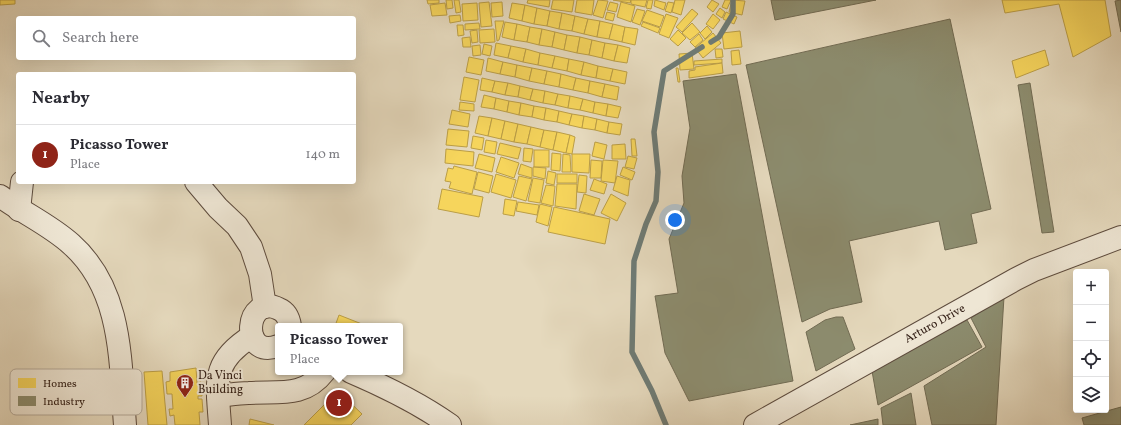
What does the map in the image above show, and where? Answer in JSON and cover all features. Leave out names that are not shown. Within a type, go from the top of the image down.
[{"type":"street","points":[[21,184],[8,204],[71,244],[93,269],[106,296],[117,328],[122,369]]},
{"type":"street","points":[[198,184],[218,208],[237,226],[251,247],[260,274],[265,307]]},
{"type":"street","name":"Arturo Drive","points":[[755,425],[1016,279],[1034,270],[1121,237]]},
{"type":"street","points":[[275,347],[264,347],[257,343],[252,336],[250,322],[258,311],[265,307],[277,308],[282,311],[287,316],[289,323]]},
{"type":"street","points":[[220,425],[218,396],[220,369],[232,350],[252,336]]},
{"type":"street","points":[[218,396],[296,391],[310,386],[321,375]]},
{"type":"street","points":[[358,375],[397,392],[426,408],[450,425]]},
{"type":"street","points":[[124,415],[125,425]]},
{"type":"building: Homes","points":[[0,0],[15,0],[15,4],[0,5]]},
{"type":"building: Homes","points":[[427,0],[439,0],[439,3],[428,4]]},
{"type":"building: Homes","points":[[446,0],[452,0],[453,8],[447,9]]},
{"type":"building: Homes","points":[[454,0],[459,0],[461,12],[456,13]]},
{"type":"building: Homes","points":[[528,0],[550,0],[549,7],[527,3]]},
{"type":"building: Homes","points":[[553,0],[574,0],[572,12],[551,9]]},
{"type":"building: Homes","points":[[577,0],[594,0],[592,15],[575,12]]},
{"type":"building: Homes","points":[[598,0],[608,1],[603,18],[593,15]]},
{"type":"building: Homes","points":[[613,0],[631,0],[630,3]]},
{"type":"building: Homes","points":[[631,0],[647,0],[645,7],[631,4]]},
{"type":"building: Homes","points":[[648,0],[653,0],[651,9],[646,8]]},
{"type":"building: Homes","points":[[655,0],[666,3],[664,10],[654,6]]},
{"type":"building: Homes","points":[[675,0],[685,0],[681,15],[672,12]]},
{"type":"building: Homes","points":[[712,0],[719,4],[713,12],[707,7]]},
{"type":"building: Homes","points":[[725,0],[731,0],[727,9],[722,7]]},
{"type":"building: Homes","points":[[732,0],[745,1],[742,15],[729,12]]},
{"type":"building: Homes","points":[[1002,0],[1105,0],[1111,36],[1073,57],[1059,4],[1005,13]]},
{"type":"building: Homes","points":[[489,2],[492,26],[481,27],[479,3]]},
{"type":"building: Homes","points":[[502,2],[503,16],[492,17],[491,3]]},
{"type":"building: Homes","points":[[610,2],[618,4],[616,12],[607,10]]},
{"type":"building: Homes","points":[[621,2],[635,6],[631,22],[617,17]]},
{"type":"building: Homes","points":[[668,2],[674,3],[671,13],[665,11]]},
{"type":"building: Homes","points":[[445,3],[447,15],[432,16],[430,5]]},
{"type":"building: Homes","points":[[477,3],[478,20],[463,21],[462,4]]},
{"type":"building: Homes","points":[[512,3],[525,5],[522,21],[509,18]]},
{"type":"building: Homes","points":[[525,5],[537,8],[534,24],[522,21]]},
{"type":"building: Homes","points":[[537,8],[550,11],[547,26],[534,24]]},
{"type":"building: Homes","points":[[720,8],[725,12],[722,18],[716,14]]},
{"type":"building: Homes","points":[[637,9],[645,11],[640,25],[632,22]]},
{"type":"building: Homes","points":[[692,9],[698,14],[682,32],[676,27]]},
{"type":"building: Homes","points":[[647,10],[664,16],[660,27],[642,21]]},
{"type":"building: Homes","points":[[550,11],[562,13],[559,29],[547,26]]},
{"type":"building: Homes","points":[[607,12],[615,14],[613,21],[605,19]]},
{"type":"building: Homes","points":[[726,12],[737,17],[734,24],[723,19]]},
{"type":"building: Homes","points":[[562,13],[575,16],[572,31],[559,29]]},
{"type":"building: Homes","points":[[666,14],[678,18],[669,38],[659,34]]},
{"type":"building: Homes","points":[[713,14],[720,20],[713,29],[706,24]]},
{"type":"building: Homes","points":[[460,15],[461,21],[450,23],[449,16]]},
{"type":"building: Homes","points":[[575,16],[588,19],[584,34],[572,31]]},
{"type":"building: Homes","points":[[588,19],[600,21],[597,37],[584,34]]},
{"type":"building: Homes","points":[[495,21],[504,21],[499,40],[497,41]]},
{"type":"building: Homes","points":[[600,21],[613,24],[609,39],[597,37]]},
{"type":"building: Homes","points":[[505,22],[517,24],[514,40],[502,37]]},
{"type":"building: Homes","points":[[643,22],[660,28],[658,33],[641,26]]},
{"type":"building: Homes","points":[[479,23],[480,29],[465,30],[465,24]]},
{"type":"building: Homes","points":[[692,23],[700,32],[690,40],[682,33]]},
{"type":"building: Homes","points":[[517,24],[530,27],[527,42],[514,40]]},
{"type":"building: Homes","points":[[613,24],[625,27],[622,42],[609,39]]},
{"type":"building: Homes","points":[[457,25],[463,25],[464,35],[458,36]]},
{"type":"building: Homes","points":[[707,26],[712,32],[705,39],[700,33]]},
{"type":"building: Homes","points":[[530,27],[542,29],[539,45],[527,42]]},
{"type":"building: Homes","points":[[625,27],[638,29],[635,45],[622,42]]},
{"type":"building: Homes","points":[[494,29],[495,42],[480,43],[479,30]]},
{"type":"building: Homes","points":[[542,29],[555,32],[552,47],[539,45]]},
{"type":"building: Homes","points":[[477,30],[478,42],[472,43],[470,31]]},
{"type":"building: Homes","points":[[678,30],[686,38],[678,46],[670,39]]},
{"type":"building: Homes","points":[[740,31],[742,47],[724,49],[722,33]]},
{"type":"building: Homes","points":[[555,32],[567,35],[564,50],[552,47]]},
{"type":"building: Homes","points":[[713,33],[721,43],[703,58],[695,48]]},
{"type":"building: Homes","points":[[699,34],[703,40],[695,47],[690,42]]},
{"type":"building: Homes","points":[[567,35],[580,37],[577,53],[564,50]]},
{"type":"building: Homes","points":[[470,37],[471,47],[463,47],[462,38]]},
{"type":"building: Homes","points":[[580,37],[592,40],[589,55],[577,53]]},
{"type":"building: Homes","points":[[592,40],[605,43],[602,58],[589,55]]},
{"type":"building: Homes","points":[[496,43],[511,46],[508,58],[494,55]]},
{"type":"building: Homes","points":[[605,43],[618,45],[614,61],[602,58]]},
{"type":"building: Homes","points":[[484,44],[492,46],[490,56],[482,54]]},
{"type":"building: Homes","points":[[480,45],[481,55],[473,56],[472,46]]},
{"type":"building: Homes","points":[[618,45],[630,48],[627,63],[614,61]]},
{"type":"building: Homes","points":[[511,46],[526,49],[523,62],[508,58]]},
{"type":"building: Homes","points":[[526,49],[540,53],[538,65],[523,62]]},
{"type":"building: Homes","points":[[715,49],[722,49],[723,57],[716,58]]},
{"type":"building: Homes","points":[[739,50],[741,64],[732,65],[731,51]]},
{"type":"building: Homes","points":[[1045,50],[1049,65],[1016,78],[1012,61]]},
{"type":"building: Homes","points":[[540,53],[555,56],[552,68],[538,65]]},
{"type":"building: Homes","points":[[692,53],[694,69],[680,70],[679,54]]},
{"type":"building: Homes","points":[[555,56],[569,59],[567,71],[552,68]]},
{"type":"building: Homes","points":[[469,57],[484,60],[481,75],[466,72]]},
{"type":"building: Homes","points":[[488,58],[503,62],[500,74],[486,71]]},
{"type":"building: Homes","points":[[569,59],[584,62],[581,75],[567,71]]},
{"type":"building: Homes","points":[[722,59],[722,63],[694,65],[694,61]]},
{"type":"building: Homes","points":[[503,62],[517,65],[515,77],[500,74]]},
{"type":"building: Homes","points":[[584,62],[598,66],[596,78],[581,75]]},
{"type":"building: Homes","points":[[722,63],[723,73],[689,78],[689,71],[695,70],[695,67]]},
{"type":"building: Homes","points":[[517,65],[532,68],[529,81],[515,77]]},
{"type":"building: Homes","points":[[598,66],[613,69],[610,81],[596,78]]},
{"type":"building: Homes","points":[[532,68],[547,71],[544,84],[529,81]]},
{"type":"building: Homes","points":[[676,68],[678,68],[680,82],[678,82]]},
{"type":"building: Homes","points":[[613,69],[627,72],[625,84],[610,81]]},
{"type":"building: Homes","points":[[547,71],[561,74],[559,87],[544,84]]},
{"type":"building: Homes","points":[[561,74],[576,78],[573,90],[559,87]]},
{"type":"building: Homes","points":[[464,77],[479,80],[475,102],[460,100]]},
{"type":"building: Homes","points":[[482,78],[495,81],[492,92],[480,90]]},
{"type":"building: Homes","points":[[576,78],[590,81],[588,93],[573,90]]},
{"type":"building: Homes","points":[[495,81],[508,83],[505,95],[492,92]]},
{"type":"building: Homes","points":[[590,81],[605,84],[602,97],[588,93]]},
{"type":"building: Homes","points":[[508,83],[520,86],[518,97],[505,95]]},
{"type":"building: Homes","points":[[605,84],[619,87],[617,100],[602,97]]},
{"type":"building: Homes","points":[[520,86],[533,89],[530,100],[518,97]]},
{"type":"building: Homes","points":[[533,89],[545,91],[543,103],[530,100]]},
{"type":"building: Homes","points":[[545,91],[558,94],[555,105],[543,103]]},
{"type":"building: Homes","points":[[558,94],[570,96],[568,108],[555,105]]},
{"type":"building: Homes","points":[[484,95],[496,98],[494,109],[481,107]]},
{"type":"building: Homes","points":[[570,96],[583,99],[580,110],[568,108]]},
{"type":"building: Homes","points":[[496,98],[509,101],[507,112],[494,109]]},
{"type":"building: Homes","points":[[583,99],[595,102],[593,113],[580,110]]},
{"type":"building: Homes","points":[[509,101],[521,103],[519,115],[507,112]]},
{"type":"building: Homes","points":[[460,102],[474,104],[474,111],[459,110]]},
{"type":"building: Homes","points":[[595,102],[608,104],[606,116],[593,113]]},
{"type":"building: Homes","points":[[521,103],[534,106],[532,117],[519,115]]},
{"type":"building: Homes","points":[[608,104],[621,107],[618,118],[606,116]]},
{"type":"building: Homes","points":[[534,106],[546,108],[544,120],[532,117]]},
{"type":"building: Homes","points":[[546,108],[559,111],[557,122],[544,120]]},
{"type":"building: Homes","points":[[452,110],[470,114],[468,127],[449,124]]},
{"type":"building: Homes","points":[[559,111],[572,114],[569,125],[557,122]]},
{"type":"building: Homes","points":[[572,114],[584,116],[582,128],[569,125]]},
{"type":"building: Homes","points":[[479,116],[492,118],[488,136],[475,133]]},
{"type":"building: Homes","points":[[584,116],[597,119],[595,130],[582,128]]},
{"type":"building: Homes","points":[[492,118],[505,121],[501,139],[488,136]]},
{"type":"building: Homes","points":[[597,119],[609,122],[607,133],[595,130]]},
{"type":"building: Homes","points":[[505,121],[518,124],[514,142],[501,139]]},
{"type":"building: Homes","points":[[609,122],[622,124],[620,135],[607,133]]},
{"type":"building: Homes","points":[[518,124],[531,127],[527,144],[514,142]]},
{"type":"building: Homes","points":[[531,127],[544,130],[540,147],[527,144]]},
{"type":"building: Homes","points":[[448,129],[469,131],[467,147],[446,145]]},
{"type":"building: Homes","points":[[544,130],[557,132],[553,150],[540,147]]},
{"type":"building: Homes","points":[[557,132],[570,135],[566,153],[553,150]]},
{"type":"building: Homes","points":[[570,135],[575,137],[572,154],[566,153]]},
{"type":"building: Homes","points":[[473,136],[484,138],[482,150],[471,148]]},
{"type":"building: Homes","points":[[631,139],[635,139],[637,156],[632,156]]},
{"type":"building: Homes","points":[[486,140],[497,142],[495,154],[484,152]]},
{"type":"building: Homes","points":[[595,142],[607,145],[604,159],[592,156]]},
{"type":"building: Homes","points":[[500,143],[521,148],[518,159],[497,154]]},
{"type":"building: Homes","points":[[625,144],[626,159],[612,159],[612,145]]},
{"type":"building: Homes","points":[[524,148],[533,149],[531,162],[523,161]]},
{"type":"building: Homes","points":[[446,149],[474,152],[473,166],[445,163]]},
{"type":"building: Homes","points":[[534,150],[549,150],[549,167],[534,167]]},
{"type":"building: Homes","points":[[552,153],[561,154],[560,171],[551,170]]},
{"type":"building: Homes","points":[[479,154],[495,158],[492,172],[475,168]]},
{"type":"building: Homes","points":[[563,154],[570,155],[571,172],[562,172]]},
{"type":"building: Homes","points":[[572,154],[590,154],[589,173],[572,172]]},
{"type":"building: Homes","points":[[628,156],[637,158],[634,169],[625,167]]},
{"type":"building: Homes","points":[[501,157],[519,163],[514,178],[496,172]]},
{"type":"building: Homes","points":[[591,160],[602,161],[601,178],[590,178]]},
{"type":"building: Homes","points":[[603,160],[618,161],[615,183],[601,181]]},
{"type":"building: Homes","points":[[521,164],[532,168],[532,178],[518,174]]},
{"type":"building: Homes","points":[[454,166],[477,172],[472,194],[449,188],[451,182],[445,181],[448,168],[453,169]]},
{"type":"building: Homes","points":[[533,167],[546,168],[545,179],[533,176]]},
{"type":"building: Homes","points":[[623,167],[635,172],[632,180],[620,175]]},
{"type":"building: Homes","points":[[548,171],[556,173],[554,185],[546,183]]},
{"type":"building: Homes","points":[[478,172],[493,176],[489,193],[474,189]]},
{"type":"building: Homes","points":[[496,174],[516,180],[511,198],[491,192]]},
{"type":"building: Homes","points":[[557,174],[577,174],[577,183],[557,183]]},
{"type":"building: Homes","points":[[579,175],[587,176],[586,193],[577,192]]},
{"type":"building: Homes","points":[[519,176],[532,179],[526,201],[513,197]]},
{"type":"building: Homes","points":[[617,176],[630,180],[628,196],[613,190]]},
{"type":"building: Homes","points":[[533,178],[544,180],[540,203],[528,201]]},
{"type":"building: Homes","points":[[594,179],[607,184],[604,194],[590,190]]},
{"type":"building: Homes","points":[[557,184],[577,184],[576,209],[555,206]]},
{"type":"building: Homes","points":[[546,185],[555,186],[553,206],[541,203]]},
{"type":"building: Homes","points":[[442,189],[483,197],[479,217],[438,209]]},
{"type":"building: Homes","points":[[584,194],[600,199],[594,215],[579,211]]},
{"type":"building: Homes","points":[[611,194],[626,203],[617,221],[601,213]]},
{"type":"building: Homes","points":[[505,199],[517,201],[514,216],[503,214]]},
{"type":"building: Homes","points":[[518,202],[539,205],[537,215],[516,211]]},
{"type":"building: Homes","points":[[540,204],[552,207],[548,226],[536,222]]},
{"type":"building: Homes","points":[[554,207],[610,219],[605,244],[548,232]]},
{"type":"building: Homes","points":[[339,315],[359,323],[336,323]]},
{"type":"building: Homes","name":"Da Vinci Building","points":[[196,368],[197,383],[201,382],[202,396],[198,396],[198,399],[202,399],[203,412],[199,412],[200,425],[175,425],[174,415],[170,416],[169,409],[173,409],[172,394],[167,394],[166,382],[170,381],[170,372]]},
{"type":"building: Homes","points":[[162,371],[167,425],[148,425],[144,372]]},
{"type":"building: Homes","points":[[338,391],[362,414],[351,425],[304,425]]},
{"type":"building: Homes","points":[[250,419],[274,425],[249,425]]},
{"type":"building: Industry","points":[[771,0],[876,0],[775,20]]},
{"type":"building: Industry","points":[[1121,0],[1121,32],[1115,1]]},
{"type":"building: Industry","points":[[950,19],[991,209],[971,214],[977,243],[945,250],[939,221],[849,241],[862,302],[830,309],[802,322],[746,65]]},
{"type":"building: Industry","points":[[736,74],[793,381],[689,401],[665,353],[655,296],[678,293],[669,239],[684,203],[682,176],[690,128],[683,81]]},
{"type":"building: Industry","points":[[1030,83],[1054,232],[1042,233],[1018,85]]},
{"type":"building: Industry","points":[[1004,297],[996,425],[932,425],[924,386],[986,347],[971,318]]},
{"type":"building: Industry","points":[[843,317],[855,349],[816,371],[806,332],[825,320]]},
{"type":"building: Industry","points":[[967,320],[982,347],[878,405],[872,371]]},
{"type":"building: Industry","points":[[911,393],[916,425],[883,425],[881,408]]},
{"type":"building: Industry","points":[[1121,407],[1121,425],[1084,425],[1082,418],[1100,413],[1109,413],[1109,410]]},
{"type":"building: Industry","points":[[878,419],[878,425],[850,425]]},
{"type":"waterway","points":[[711,42],[719,37],[733,14],[733,0]]},
{"type":"waterway","points":[[666,425],[652,391],[632,352],[634,261],[646,224],[656,201],[658,172],[654,132],[664,71],[702,47]]},
{"type":"place","name":"Da Vinci Building","points":[[185,398]]},
{"type":"place","name":"Picasso Tower","points":[[339,403]]}]
